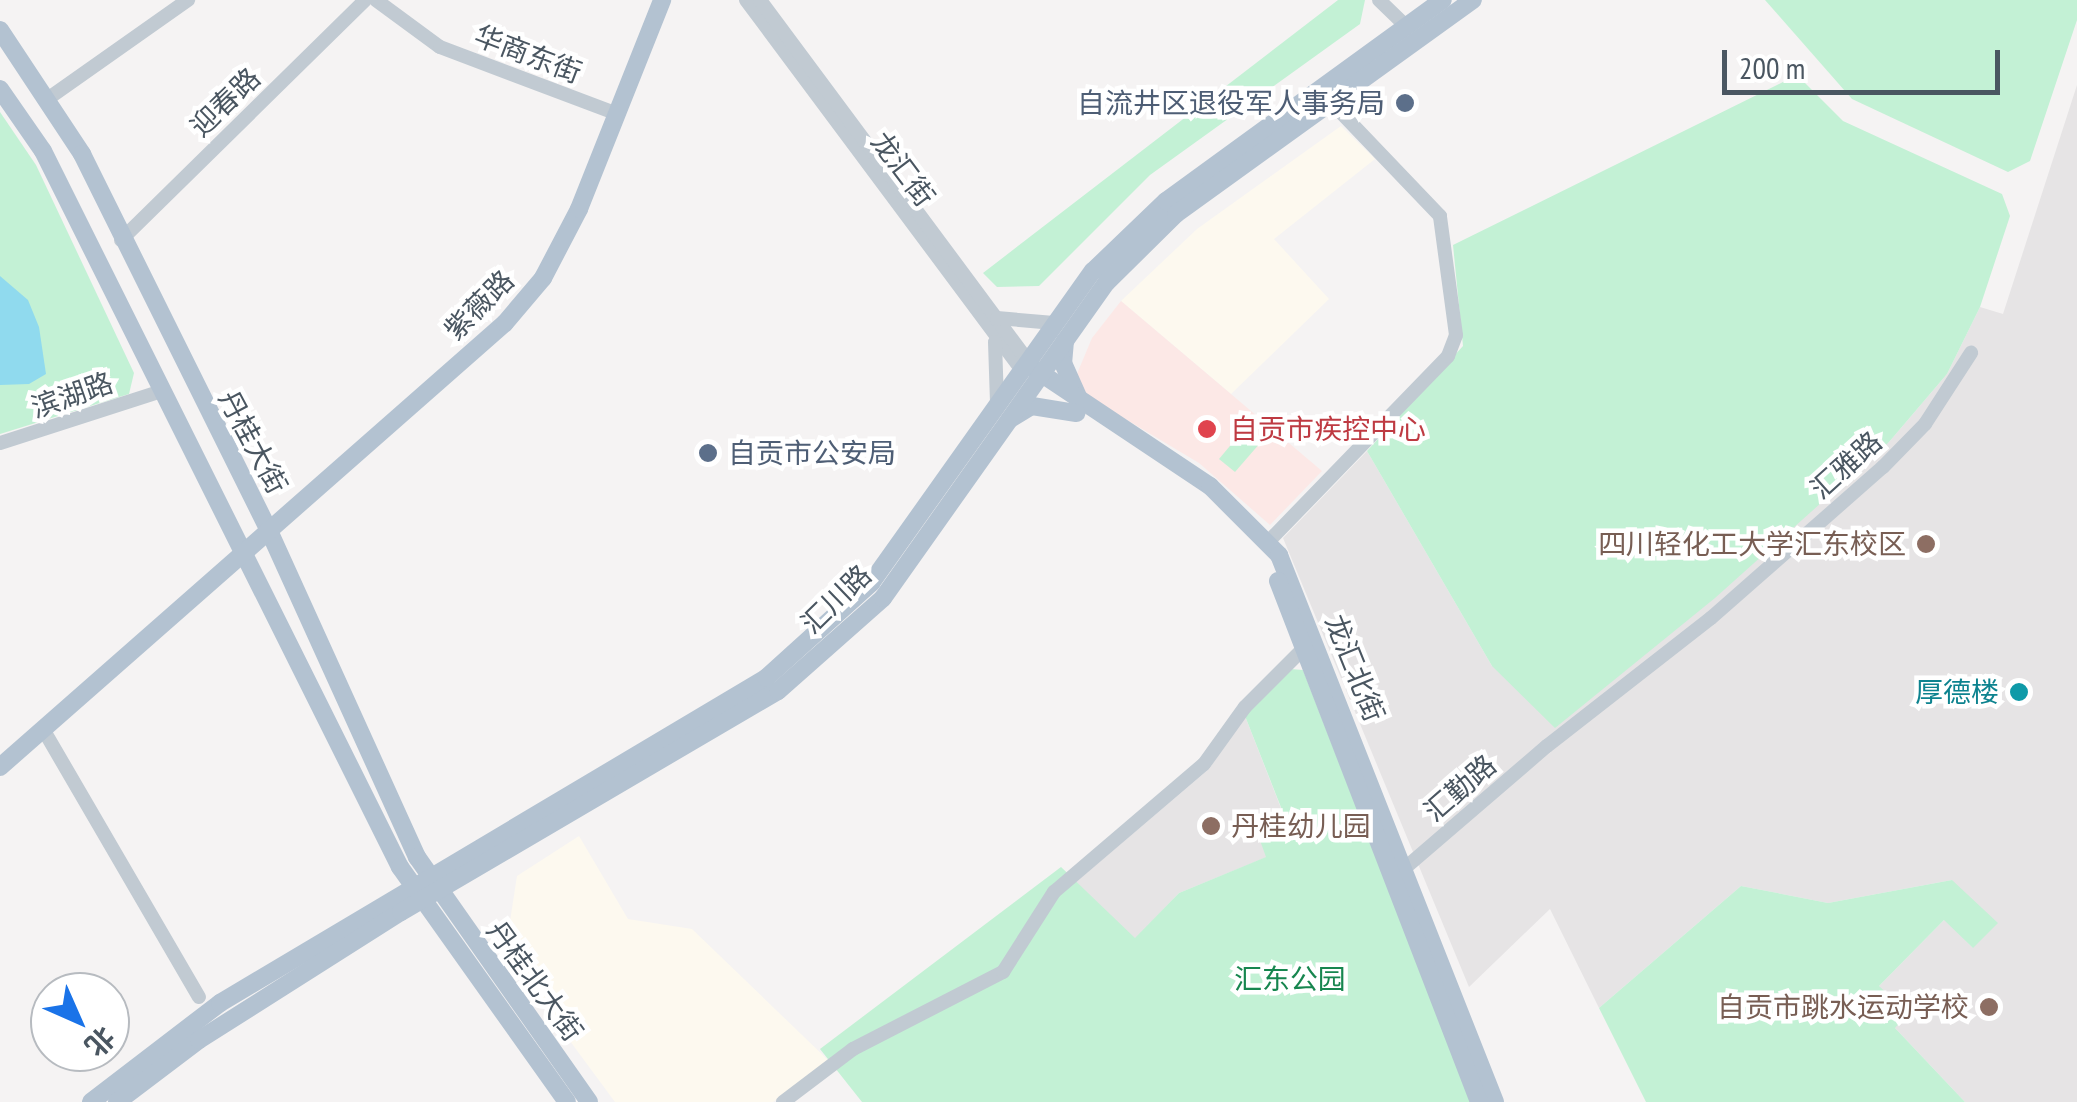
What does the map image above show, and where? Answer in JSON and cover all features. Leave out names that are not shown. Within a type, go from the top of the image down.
[{"type":"main road","name":"紫薇路","points":[[613,112],[650,0]]},
{"type":"main road","name":"紫薇路","points":[[0,767],[505,322],[543,278],[662,0]]},
{"type":"main road","name":"汇川路","points":[[1060,330],[1093,271],[1166,201],[1443,0]]},
{"type":"main road","name":"汇川路","points":[[117,1102],[231,1018],[420,902],[433,883],[766,678],[871,584],[997,402],[1029,371],[1060,330],[1176,214],[1472,0]]},
{"type":"main road","name":"丹桂大街","points":[[0,30],[82,154],[121,240],[268,528],[398,822],[433,883]]},
{"type":"main road","name":"丹桂北大街","points":[[0,89],[43,151],[159,392],[410,885],[568,1102]]},
{"type":"main road","points":[[1006,422],[1032,406],[1080,409],[1062,363],[1060,330]]},
{"type":"main road","name":"汇川路","points":[[91,1102],[220,1003],[410,885],[433,883],[778,691],[883,598],[1006,422],[1029,371]]},
{"type":"main road","name":"龙汇北街","points":[[1029,371],[1227,513],[1270,562],[1479,1102]]},
{"type":"main road","name":"龙汇北街","points":[[1080,409],[1210,486],[1269,540],[1405,868],[1495,1102]]},
{"type":"main road","name":"丹桂北大街","points":[[433,883],[589,1102]]},
{"type":"street","points":[[46,100],[188,0]]},
{"type":"street","name":"迎春路","points":[[121,240],[365,0]]},
{"type":"street","name":"华商东街","points":[[376,0],[440,48],[613,112]]},
{"type":"street","name":"龙汇街","points":[[746,0],[1029,371]]},
{"type":"street","name":"龙汇街","points":[[760,0],[993,323]]},
{"type":"street","points":[[1380,0],[1406,26]]},
{"type":"street","points":[[1269,540],[1448,356],[1456,335],[1440,216],[1330,101]]},
{"type":"street","points":[[997,402],[1000,352],[993,323],[1060,330]]},
{"type":"street","name":"汇雅路","points":[[1547,746],[1711,618],[1883,466],[1925,424],[1972,354]]},
{"type":"street","name":"滨湖路","points":[[0,443],[159,392]]},
{"type":"street","points":[[782,1102],[853,1049],[1003,972],[1054,892],[1204,764],[1245,707],[1304,649]]},
{"type":"street","points":[[43,729],[199,997]]},
{"type":"street","name":"汇勤路","points":[[1405,868],[1547,746]]},
{"type":"shaded area","name":"四川轻化工大学汇东校区","points":[[2077,85],[2077,1102],[1965,1102],[1895,1028],[1879,986],[1945,919],[1973,948],[1952,880],[1828,903],[1741,886],[1599,1008],[1550,909],[1469,987],[1283,538],[1367,451],[1492,666],[1889,442],[1947,374],[1980,307],[2003,314]]},
{"type":"shaded area","points":[[1341,126],[1375,159],[1274,239],[1329,299],[1231,394],[1121,301],[1197,229]]},
{"type":"shaded area","name":"自贡市疾控中心","points":[[1121,301],[1322,471],[1270,525],[1199,463],[1077,390],[1074,381],[1092,338]]},
{"type":"shaded area","name":"丹桂幼儿园","points":[[1245,716],[1286,821],[1267,857],[1179,893],[1135,939],[1076,882],[1209,769]]},
{"type":"shaded area","points":[[579,836],[628,919],[692,929],[829,1061],[773,1102],[615,1102],[505,953],[517,876]]},
{"type":"green space","points":[[1338,0],[1365,0],[1360,24],[1150,175],[1039,286],[997,287],[983,273]]},
{"type":"green space","points":[[1765,0],[2077,0],[2077,20],[2030,161],[2008,172],[1852,99]]},
{"type":"green space","points":[[1791,78],[1804,82],[1843,121],[2002,194],[2010,216],[1980,307],[1947,374],[1889,442],[1715,598],[1555,728],[1492,666],[1367,451],[1463,346],[1453,245]]},
{"type":"green space","points":[[0,112],[36,165],[134,373],[129,394],[0,434]]},
{"type":"green space","points":[[1245,428],[1261,442],[1235,472],[1219,459]]},
{"type":"green space","name":"汇东公园","points":[[1290,669],[1303,670],[1471,1102],[862,1102],[820,1049],[1061,867],[1135,938],[1179,893],[1266,857],[1257,832],[1286,820],[1245,716]]},
{"type":"green space","points":[[1952,880],[1998,923],[1973,948],[1944,920],[1879,986],[1908,1013],[1895,1028],[1965,1102],[1646,1102],[1599,1008],[1741,886],[1828,903]]},
{"type":"water","points":[[0,276],[28,300],[39,327],[46,374],[29,384],[0,385]]},
{"type":"place","name":"自流井区退役军人事务局","points":[[1405,103]]},
{"type":"place","name":"自贡市疾控中心","points":[[1207,429]]},
{"type":"place","name":"自贡市公安局","points":[[708,453]]},
{"type":"place","name":"四川轻化工大学汇东校区","points":[[1926,544]]},
{"type":"place","name":"厚德楼","points":[[2019,692]]},
{"type":"place","name":"丹桂幼儿园","points":[[1211,826]]},
{"type":"place","name":"自贡市跳水运动学校","points":[[1989,1007]]}]
